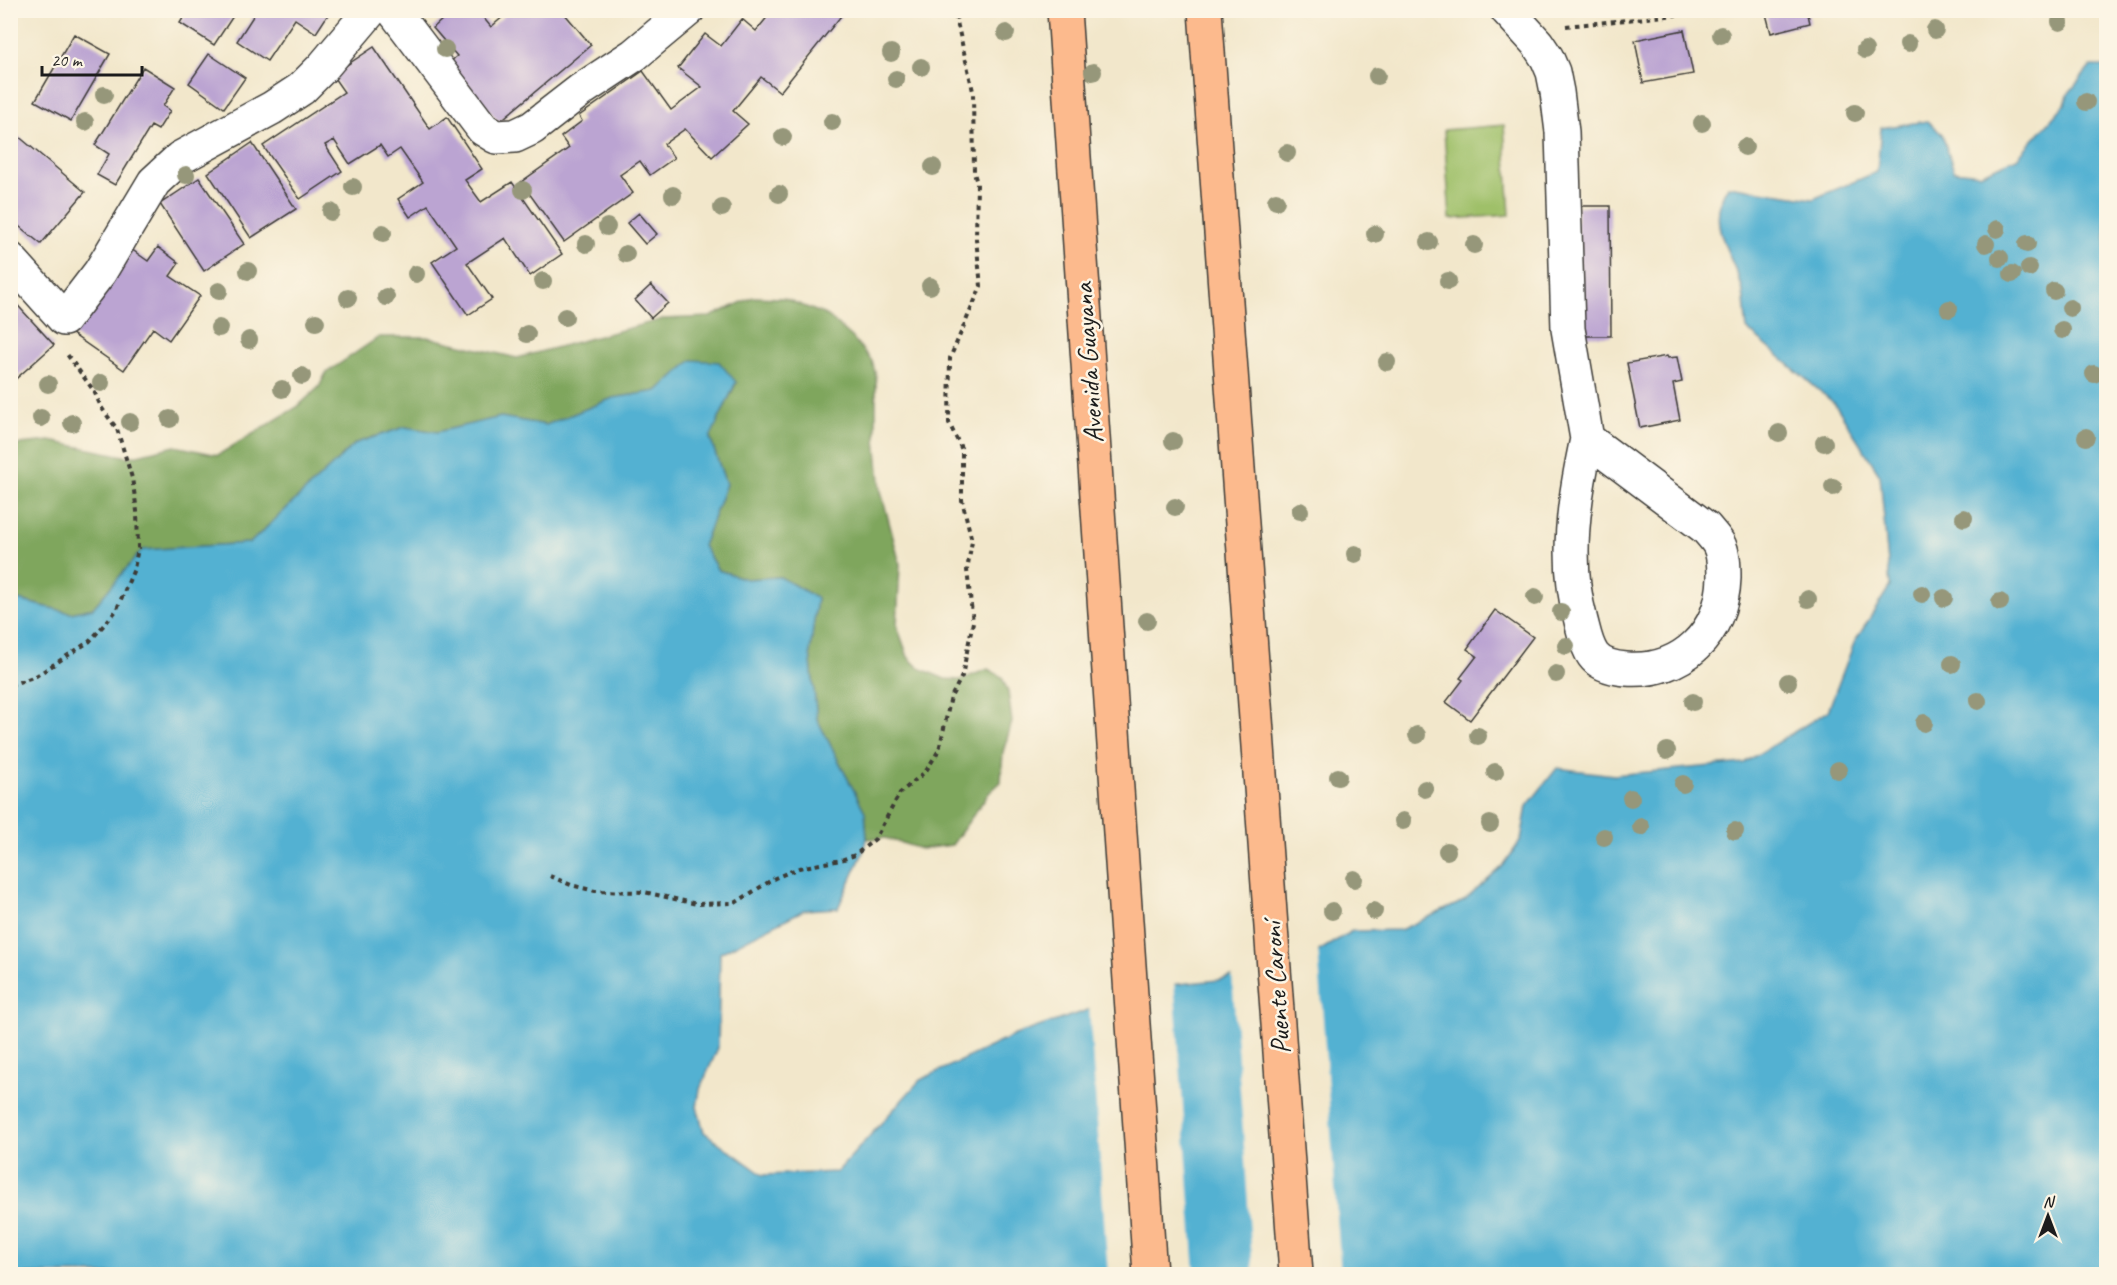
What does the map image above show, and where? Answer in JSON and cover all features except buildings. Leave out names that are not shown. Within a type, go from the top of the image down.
[{"type":"main road","name":"Avenida Guayana","points":[[1064,10],[1150,1275]]},
{"type":"main road","name":"Puente Caroní","points":[[1205,10],[1296,1275]]},
{"type":"street","points":[[10,258],[64,319],[100,272],[154,182],[180,158],[202,144],[272,108],[301,89],[371,10]]},
{"type":"street","points":[[393,10],[483,129],[496,136],[515,136],[532,128],[581,90],[634,56],[688,10]]},
{"type":"street","points":[[1516,20],[1537,43],[1553,72],[1562,132],[1568,329],[1587,440],[1576,490],[1572,564],[1579,614],[1586,641],[1594,656],[1602,663],[1620,669],[1637,670],[1661,666],[1683,655],[1699,642],[1711,627],[1719,611],[1723,592],[1723,554],[1718,542],[1706,528],[1587,440]]},
{"type":"path","points":[[550,876],[571,885],[595,891],[644,892],[697,904],[735,903],[774,878],[799,868],[855,855],[875,839],[900,793],[927,771],[939,750],[951,697],[962,676],[973,622],[967,570],[972,541],[962,500],[962,450],[949,423],[950,358],[981,286],[976,239],[977,183],[974,173],[973,91],[956,10]]},
{"type":"path","points":[[1516,20],[1726,10]]},
{"type":"path","points":[[10,686],[36,676],[90,641],[116,610],[134,569],[138,549],[132,478],[117,429],[101,407],[94,391],[65,351],[64,319]]},
{"type":"green space","points":[[1504,125],[1510,215],[1450,219],[1444,130]]},
{"type":"green space","points":[[753,297],[784,298],[828,316],[852,337],[872,361],[876,376],[876,439],[881,491],[900,564],[897,626],[908,657],[919,668],[945,679],[960,680],[988,669],[1002,677],[1008,692],[1012,722],[1003,752],[1001,782],[989,793],[952,845],[921,849],[885,838],[867,839],[865,812],[817,719],[810,652],[817,598],[780,577],[746,579],[718,570],[703,546],[726,484],[710,438],[736,383],[692,360],[657,391],[613,398],[546,425],[501,417],[437,432],[405,427],[356,443],[250,543],[142,550],[93,608],[71,613],[11,598],[11,450],[20,444],[50,441],[129,457],[175,446],[218,455],[297,407],[319,387],[326,373],[379,337],[427,337],[517,358],[663,319],[710,317]]},
{"type":"water","points":[[2091,66],[2106,66],[2106,1274],[11,1274],[10,598],[71,613],[93,608],[142,550],[250,543],[356,443],[405,427],[437,432],[501,417],[546,425],[613,398],[657,391],[692,360],[719,362],[736,382],[710,438],[726,484],[703,546],[718,570],[746,579],[780,577],[817,598],[810,652],[817,719],[865,812],[867,839],[838,908],[804,910],[720,953],[718,1048],[700,1089],[697,1107],[704,1132],[763,1175],[837,1172],[920,1080],[1015,1035],[1158,986],[1219,980],[1309,957],[1352,931],[1400,930],[1464,901],[1503,866],[1521,840],[1527,806],[1557,768],[1614,775],[1744,763],[1828,711],[1854,643],[1890,586],[1880,475],[1835,404],[1747,329],[1742,287],[1719,225],[1721,199],[1728,186],[1813,199],[1877,172],[1881,128],[1927,121],[1942,134],[1954,171],[1980,174],[2017,158],[2065,104],[2069,93]]},
{"type":"pier","points":[[1318,948],[1341,1274],[1253,1274],[1232,974],[1308,954]]},
{"type":"pier","points":[[1174,981],[1195,1274],[1108,1274],[1089,1006],[1157,983]]}]
